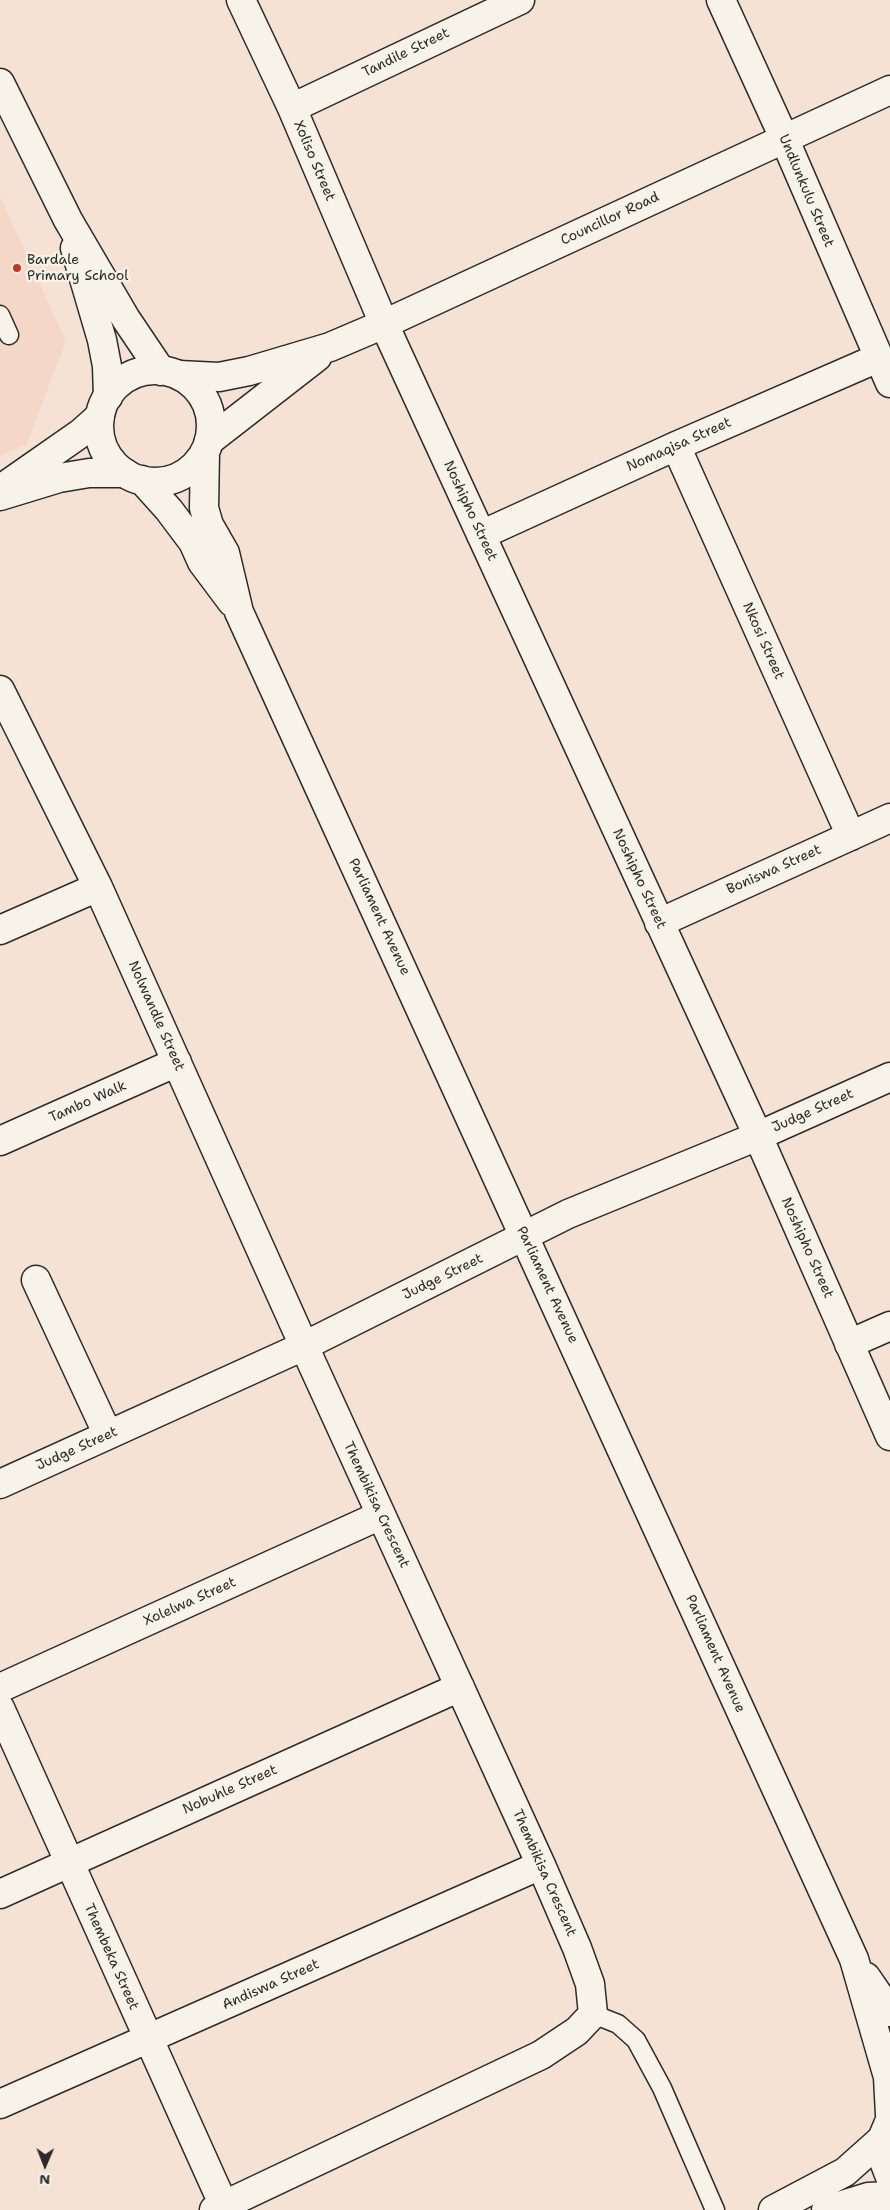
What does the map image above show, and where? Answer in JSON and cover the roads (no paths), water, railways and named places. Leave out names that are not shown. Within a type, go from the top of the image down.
[{"type":"street","name":"Xoliso Street","points":[[241,0],[292,108],[384,324]]},
{"type":"street","name":"Tandile Street","points":[[292,108],[475,9],[520,0]]},
{"type":"street","name":"Undlunkulu Street","points":[[721,0],[784,138],[890,383]]},
{"type":"street","points":[[0,83],[68,220],[126,319],[170,373]]},
{"type":"street","name":"Councillor Road","points":[[170,373],[219,377],[249,372],[330,347],[384,324],[890,90]]},
{"type":"street","points":[[68,220],[102,340],[107,366],[100,432],[104,448],[112,462],[134,477]]},
{"type":"street","name":"Noshipho Street","points":[[384,324],[758,1136],[890,1436]]},
{"type":"street","name":"Councillor Road","points":[[207,446],[330,347]]},
{"type":"street","name":"Nomaqisa Street","points":[[481,535],[676,446],[878,358]]},
{"type":"street","points":[[0,490],[81,433],[104,406],[118,385],[131,376],[145,371],[170,373],[192,383],[202,395],[210,410],[212,426],[207,446],[194,466],[178,477],[161,482],[134,477],[89,473],[59,478],[0,496]]},
{"type":"street","name":"Parliament Avenue","points":[[207,446],[204,508],[209,525],[225,553],[239,612],[854,1959],[888,2077],[888,2125],[882,2156],[890,2177]]},
{"type":"street","name":"Nkosi Street","points":[[676,446],[851,836]]},
{"type":"street","name":"Parliament Avenue","points":[[134,477],[170,510],[194,542],[202,562],[239,612]]},
{"type":"street","name":"Nolwandle Street","points":[[3,705],[98,887],[304,1346]]},
{"type":"street","name":"Boniswa Street","points":[[659,923],[890,818]]},
{"type":"street","points":[[0,930],[98,887]]},
{"type":"street","name":"Tambo Walk","points":[[0,1141],[176,1062]]},
{"type":"street","name":"Judge Street","points":[[0,1484],[304,1346],[568,1214],[758,1136],[890,1077]]},
{"type":"street","points":[[36,1280],[108,1435]]},
{"type":"street","points":[[849,1344],[890,1326]]},
{"type":"street","name":"Thembikisa Crescent","points":[[304,1346],[577,1948],[590,1984],[593,2014]]},
{"type":"street","name":"Xolelwa Street","points":[[0,1688],[381,1516]]},
{"type":"street","name":"Nobuhle Street","points":[[0,1894],[460,1687]]},
{"type":"street","name":"Thembeka Street","points":[[0,1708],[149,2040],[219,2208]]},
{"type":"street","name":"Andiswa Street","points":[[0,2104],[149,2040],[541,1865]]},
{"type":"street","name":"Parliament Avenue","points":[[854,1959],[890,2012]]},
{"type":"street","points":[[219,2208],[542,2055],[577,2031],[593,2014]]},
{"type":"street","points":[[773,2210],[845,2172],[888,2125]]},
{"type":"street","points":[[826,2210],[868,2197],[890,2196]]},
{"type":"lane","points":[[0,315],[9,336]]},
{"type":"lane","points":[[593,2014],[618,2024],[636,2040],[662,2088],[715,2210]]},
{"type":"place","name":"Bardale Primary School","points":[[17,268]]}]
